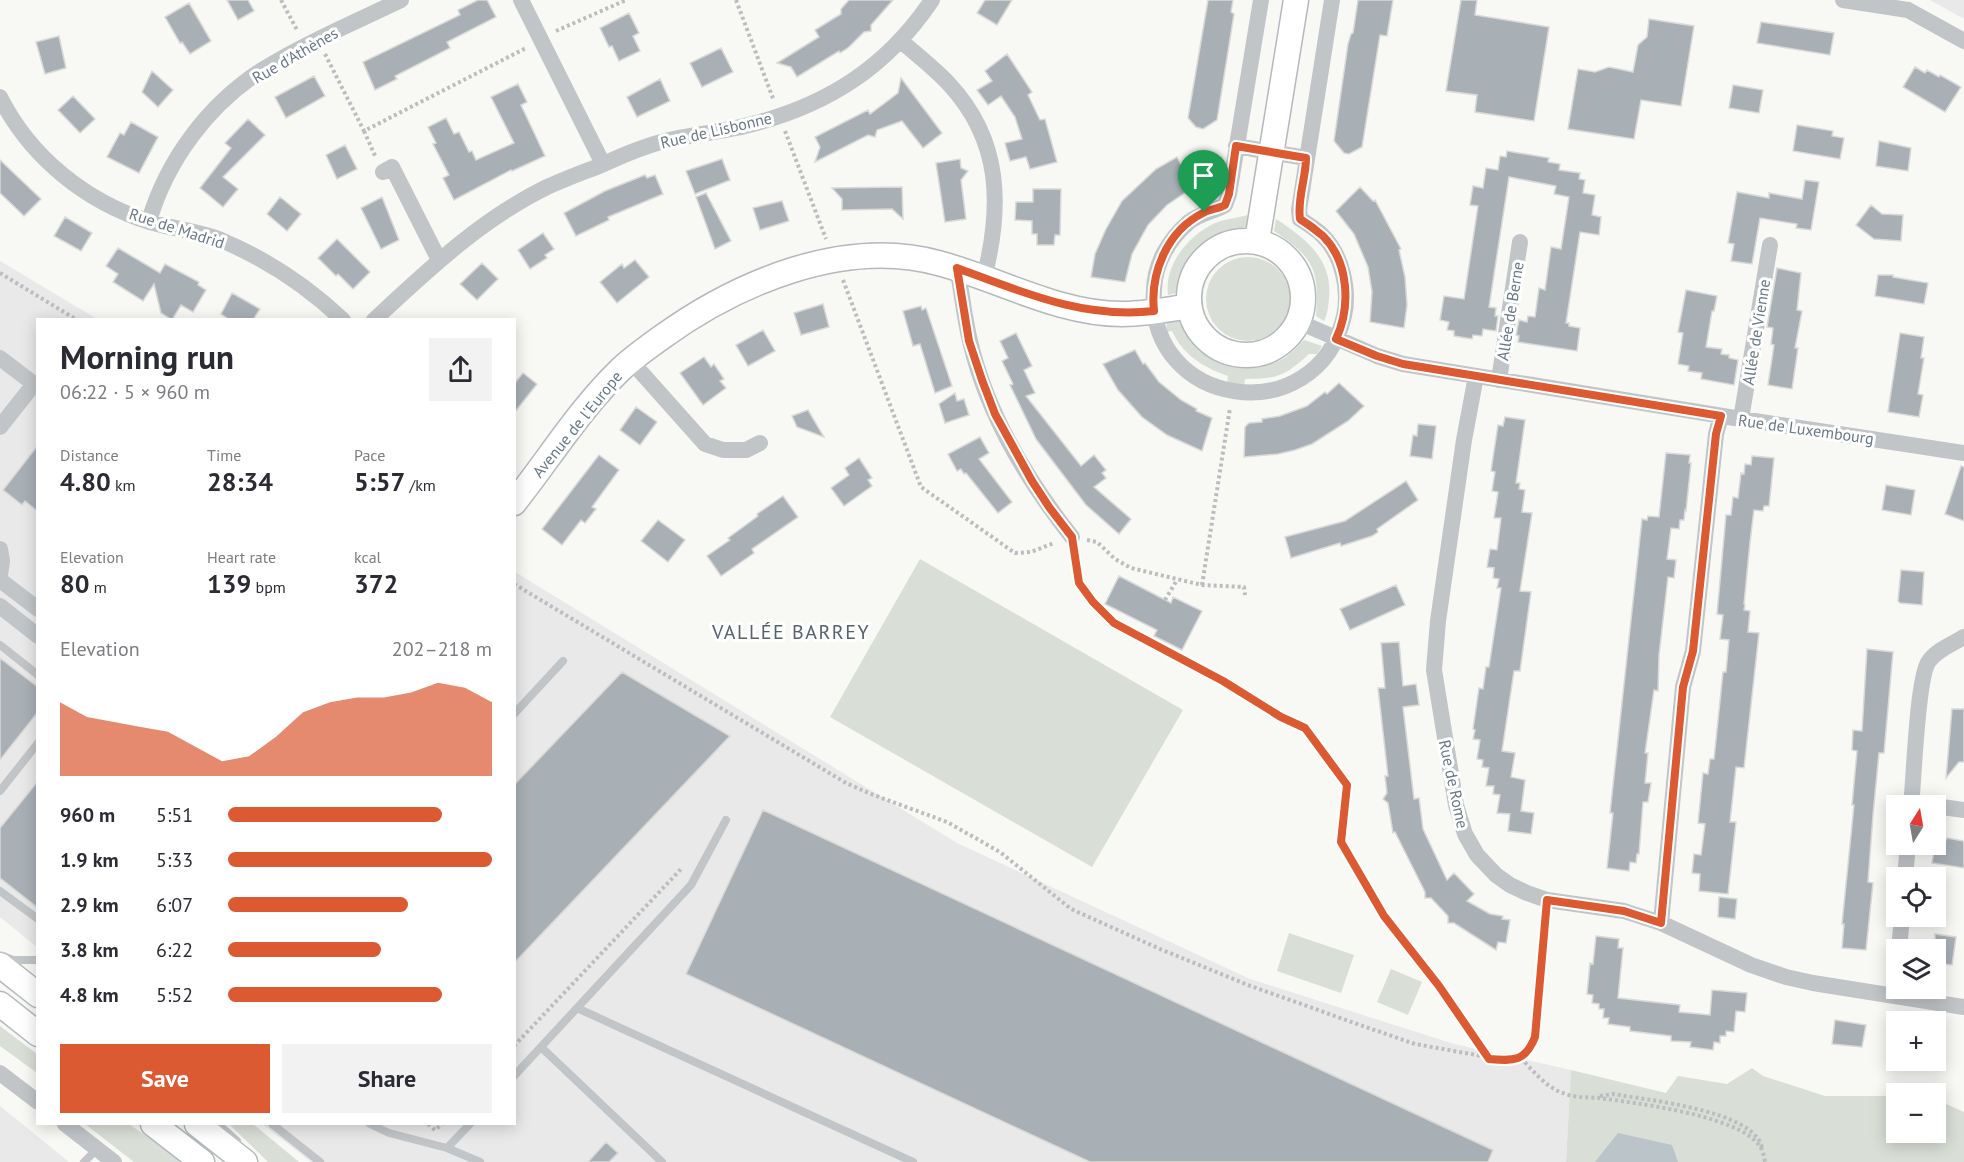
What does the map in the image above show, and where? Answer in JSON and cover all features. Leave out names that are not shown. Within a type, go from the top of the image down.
[{"type":"street","name":"Rue d'Athènes","points":[[149,221],[156,200],[181,149],[221,103],[261,71],[311,43],[401,0]]},
{"type":"street","points":[[522,0],[603,164]]},
{"type":"street","name":"Rue de Lisbonne","points":[[376,318],[439,260],[476,231],[513,206],[547,188],[636,150],[662,142],[750,125],[813,104],[842,89],[901,41],[932,0]]},
{"type":"street","points":[[1260,0],[1229,194],[1225,205],[1204,212],[1177,234],[1158,265],[1154,282],[1154,311],[1160,334],[1168,350],[1179,364],[1208,384],[1243,393],[1269,391],[1294,382],[1309,373],[1322,360],[1336,339],[1345,313],[1344,278],[1338,260],[1323,236],[1300,219],[1299,210],[1332,0]]},
{"type":"street","points":[[1257,241],[1296,0]]},
{"type":"street","points":[[1843,0],[1908,10],[1964,41]]},
{"type":"street","points":[[901,41],[935,71],[960,98],[985,142],[993,173],[996,207],[993,240],[984,278]]},
{"type":"street","name":"Rue de Madrid","points":[[0,97],[30,144],[64,176],[103,202],[149,221],[221,240],[282,272],[317,296],[341,318]]},
{"type":"street","points":[[1236,146],[1306,158]]},
{"type":"street","points":[[383,172],[392,167],[439,260]]},
{"type":"street","points":[[1235,241],[1257,241],[1281,252],[1298,271],[1304,297],[1303,310],[1291,334],[1274,348],[1252,355],[1238,355],[1224,351],[1200,332],[1189,306],[1190,284],[1200,264],[1207,256],[1225,244],[1235,241]]},
{"type":"street","name":"Allée de Berne","points":[[1499,380],[1520,242]]},
{"type":"street","name":"Allée de Vienne","points":[[1741,419],[1770,244]]},
{"type":"street","name":"Avenue de l'Europe","points":[[518,491],[602,389],[631,361],[678,326],[721,299],[782,275],[837,260],[865,256],[915,257],[957,268],[1050,301],[1090,311],[1121,314],[1189,306]]},
{"type":"street","points":[[957,268],[969,341],[995,414],[1032,481],[1072,537]]},
{"type":"street","name":"Rue de Luxembourg","points":[[1299,322],[1377,356],[1403,364],[1964,453]]},
{"type":"street","points":[[0,358],[36,381],[0,427]]},
{"type":"street","points":[[631,361],[705,444],[723,450],[747,450],[760,443]]},
{"type":"street","name":"Rue de Rome","points":[[1476,376],[1464,440],[1435,648],[1436,690],[1456,805],[1470,845],[1485,866],[1496,875],[1510,885],[1547,900],[1624,911],[1661,923],[1751,965],[1786,977],[1886,995]]},
{"type":"street","points":[[1661,923],[1683,687],[1693,651],[1716,434],[1721,416]]},
{"type":"street","points":[[0,549],[2,561],[0,574]]},
{"type":"street","points":[[0,580],[36,607]]},
{"type":"street","points":[[0,606],[36,634]]},
{"type":"street","points":[[1912,795],[1922,686],[1928,662],[1964,637]]},
{"type":"street","points":[[1946,808],[1964,810]]},
{"type":"street","points":[[0,965],[36,995]]},
{"type":"street","name":"Rue de Rome","points":[[1913,999],[1964,1007]]},
{"type":"street","points":[[0,1004],[32,1028],[36,1007]]},
{"type":"street","points":[[0,1073],[36,1100]]},
{"type":"street","points":[[66,1125],[114,1162]]},
{"type":"street","points":[[154,1125],[202,1162]]},
{"type":"street","points":[[199,1125],[244,1154]]},
{"type":"lane","points":[[0,645],[36,673]]},
{"type":"lane","points":[[516,712],[563,661]]},
{"type":"lane","points":[[0,791],[36,746]]},
{"type":"lane","points":[[516,1074],[691,885],[726,820]]},
{"type":"lane","points":[[0,891],[36,918]]},
{"type":"lane","points":[[0,956],[13,960],[36,960]]},
{"type":"lane","points":[[577,1008],[913,1162]]},
{"type":"lane","points":[[541,1047],[662,1162]]},
{"type":"lane","points":[[219,1125],[244,1154]]},
{"type":"lane","points":[[273,1125],[320,1162]]},
{"type":"lane","points":[[372,1125],[389,1133],[447,1148],[480,1162]]},
{"type":"lane","points":[[447,1148],[469,1125]]},
{"type":"lane","points":[[84,1162],[97,1149]]},
{"type":"path","points":[[281,0],[300,35]]},
{"type":"path","points":[[553,33],[626,0]]},
{"type":"path","points":[[364,131],[531,46]]},
{"type":"path","points":[[323,50],[383,172]]},
{"type":"path","points":[[0,273],[74,318]]},
{"type":"path","points":[[842,279],[921,487],[1015,553],[1031,552],[1072,537],[1097,542],[1131,568],[1202,585],[1244,587],[1245,595]]},
{"type":"path","points":[[1202,585],[1230,406]]},
{"type":"path","points":[[1072,537],[1079,583],[1093,602],[1114,623],[1223,681],[1281,717],[1305,728],[1347,785],[1341,842],[1384,916],[1439,986],[1489,1059]]},
{"type":"path","points":[[1166,600],[1177,579]]},
{"type":"path","points":[[516,585],[846,783],[940,819],[1000,852],[1071,909],[1248,985],[1415,1044],[1504,1060],[1521,1058],[1528,1051],[1535,1037],[1547,900]]},
{"type":"path","points":[[516,1045],[683,866]]},
{"type":"path","points":[[1521,1058],[1558,1091],[1573,1096],[1717,1120],[1736,1128],[1758,1143],[1765,1162]]},
{"type":"path","points":[[429,1125],[435,1130],[441,1125]]},
{"type":"shaded area","points":[[1930,0],[1964,0],[1964,19]]},
{"type":"shaded area","points":[[1248,215],[1246,227],[1218,235],[1199,247],[1186,265],[1177,293],[1168,295],[1170,272],[1174,262],[1196,235],[1215,223]]},
{"type":"shaded area","points":[[1276,219],[1307,242],[1322,261],[1329,284],[1328,307],[1324,321],[1316,316],[1317,287],[1311,266],[1298,249],[1274,231]]},
{"type":"shaded area","points":[[1240,257],[1256,257],[1272,264],[1283,275],[1290,291],[1287,315],[1278,329],[1256,341],[1240,341],[1224,334],[1213,323],[1206,307],[1206,291],[1213,275],[1224,264]]},
{"type":"shaded area","points":[[0,261],[95,318],[36,318],[36,946],[0,917]]},
{"type":"shaded area","points":[[1177,317],[1207,353],[1216,359],[1238,366],[1259,366],[1279,361],[1289,355],[1304,340],[1322,346],[1317,354],[1309,354],[1280,375],[1245,379],[1244,386],[1227,384],[1228,376],[1195,360],[1182,347],[1172,331],[1167,332],[1166,318]]},
{"type":"shaded area","points":[[920,559],[1183,710],[1092,867],[830,717]]},
{"type":"shaded area","points":[[516,573],[957,843],[1250,979],[1454,1044],[1571,1070],[1566,1162],[311,1162],[263,1125],[516,1125]]},
{"type":"shaded area","points":[[1289,933],[1354,955],[1341,993],[1277,971]]},
{"type":"shaded area","points":[[1391,969],[1422,982],[1408,1015],[1377,1002]]},
{"type":"shaded area","points":[[0,1026],[36,1053],[36,1072],[0,1046]]},
{"type":"shaded area","points":[[1752,1068],[1763,1076],[1825,1096],[1886,1096],[1886,1143],[1946,1143],[1946,1104],[1964,1112],[1964,1162],[1566,1162],[1571,1070],[1666,1093],[1678,1076],[1727,1084]]},
{"type":"shaded area","points":[[0,1106],[69,1162],[0,1162]]},
{"type":"shaded area","points":[[86,1125],[130,1125],[183,1162],[134,1162]]},
{"type":"shaded area","points":[[230,1125],[254,1125],[299,1162],[268,1162]]},
{"type":"shaded area","points":[[1618,1133],[1672,1145],[1678,1162],[1595,1162]]},
{"type":"building","points":[[227,0],[248,0],[254,11],[238,20]]},
{"type":"building","points":[[478,0],[487,0],[496,17],[447,42],[450,48],[395,76],[397,79],[375,90],[363,62],[460,15],[458,10]]},
{"type":"building","points":[[849,0],[893,0],[871,25],[871,31],[864,32],[848,48],[840,53],[839,51],[797,77],[791,67],[777,63],[819,37],[815,30],[841,14],[841,9]]},
{"type":"building","points":[[985,0],[1012,0],[997,25],[977,13]]},
{"type":"building","points":[[1208,0],[1233,0],[1231,12],[1234,14],[1217,120],[1203,129],[1196,127],[1188,118]]},
{"type":"building","points":[[1358,0],[1393,0],[1387,36],[1380,35],[1362,147],[1349,154],[1344,153],[1334,141],[1348,44],[1353,33]]},
{"type":"building","points":[[1461,0],[1477,0],[1475,15],[1549,27],[1534,121],[1475,112],[1477,95],[1446,91]]},
{"type":"building","points":[[189,3],[211,41],[190,54],[182,42],[180,43],[165,17]]},
{"type":"building","points":[[629,13],[639,33],[633,36],[640,51],[619,61],[600,28]]},
{"type":"building","points":[[1649,19],[1694,26],[1681,106],[1641,100],[1634,139],[1568,129],[1578,69],[1595,72],[1609,67],[1633,72],[1638,45],[1647,37]]},
{"type":"building","points":[[1761,22],[1834,33],[1830,55],[1757,43]]},
{"type":"building","points":[[59,36],[66,68],[45,74],[36,42]]},
{"type":"building","points":[[721,48],[733,72],[702,87],[690,63]]},
{"type":"building","points":[[1007,54],[1032,92],[1028,95],[1040,120],[1045,119],[1057,162],[1030,169],[1026,157],[1010,161],[1005,143],[1022,139],[1015,117],[1001,96],[988,105],[977,90],[992,81],[985,71]]},
{"type":"building","points":[[1915,67],[1925,73],[1927,70],[1939,77],[1940,75],[1961,87],[1945,112],[1903,87]]},
{"type":"building","points":[[152,71],[173,90],[158,107],[142,92]]},
{"type":"building","points":[[314,76],[325,96],[286,118],[275,97]]},
{"type":"building","points":[[901,78],[942,133],[923,148],[902,121],[877,130],[875,137],[868,135],[815,162],[820,147],[815,137],[868,110],[870,114],[898,93]]},
{"type":"building","points":[[660,79],[670,101],[637,117],[627,97]]},
{"type":"building","points":[[518,84],[527,102],[521,105],[545,156],[511,170],[454,200],[443,178],[449,175],[433,144],[436,143],[428,127],[446,118],[454,134],[459,132],[469,152],[472,151],[476,160],[514,143],[491,97]]},
{"type":"building","points":[[1733,85],[1763,90],[1759,113],[1729,108]]},
{"type":"building","points":[[73,96],[95,119],[80,133],[58,110]]},
{"type":"building","points":[[248,119],[265,135],[223,177],[238,189],[223,207],[200,188],[231,148],[225,143]]},
{"type":"building","points":[[131,122],[158,137],[139,173],[107,157],[120,133],[124,135]]},
{"type":"building","points":[[1797,125],[1833,131],[1832,136],[1844,138],[1840,159],[1793,151]]},
{"type":"building","points":[[1879,141],[1911,148],[1908,171],[1876,166]]},
{"type":"building","points":[[345,145],[357,169],[337,179],[326,155]]},
{"type":"building","points":[[1507,151],[1549,158],[1548,162],[1560,164],[1559,170],[1580,173],[1579,179],[1585,180],[1583,193],[1595,195],[1592,215],[1601,217],[1599,235],[1580,232],[1566,323],[1569,323],[1569,326],[1580,328],[1577,351],[1518,342],[1519,336],[1516,335],[1519,320],[1527,322],[1528,316],[1535,317],[1539,288],[1545,290],[1551,247],[1561,249],[1569,197],[1554,194],[1556,186],[1509,177],[1489,307],[1496,308],[1495,316],[1498,316],[1496,331],[1483,329],[1482,336],[1473,335],[1472,339],[1454,336],[1454,331],[1447,330],[1449,322],[1440,320],[1444,296],[1464,299],[1478,206],[1470,205],[1473,186],[1483,188],[1486,168],[1498,170],[1500,156],[1506,157]]},
{"type":"building","points":[[1177,157],[1192,188],[1167,205],[1148,225],[1132,254],[1125,282],[1091,277],[1095,254],[1122,201],[1156,169]]},
{"type":"building","points":[[722,159],[730,180],[695,194],[686,171]]},
{"type":"building","points":[[960,159],[961,168],[968,171],[961,180],[966,219],[945,222],[936,163]]},
{"type":"building","points":[[0,160],[41,199],[24,216],[0,193]]},
{"type":"building","points":[[645,175],[647,178],[655,175],[663,194],[608,217],[609,220],[576,236],[564,213],[605,191]]},
{"type":"building","points":[[1805,180],[1819,182],[1811,230],[1796,228],[1797,224],[1760,218],[1752,264],[1731,261],[1734,244],[1728,243],[1737,192],[1769,198],[1769,193],[1802,199]]},
{"type":"building","points":[[902,187],[903,219],[892,209],[842,210],[842,199],[832,188]]},
{"type":"building","points":[[1360,187],[1373,201],[1375,200],[1401,249],[1399,250],[1405,277],[1407,305],[1404,328],[1370,322],[1372,292],[1368,267],[1354,234],[1336,211]]},
{"type":"building","points":[[1033,189],[1061,189],[1060,235],[1055,235],[1054,245],[1037,245],[1037,234],[1032,234],[1032,221],[1015,220],[1016,202],[1033,202]]},
{"type":"building","points":[[706,193],[731,241],[715,249],[696,197]]},
{"type":"building","points":[[280,197],[301,214],[287,231],[267,214]]},
{"type":"building","points":[[382,197],[399,240],[381,249],[361,208]]},
{"type":"building","points":[[782,201],[789,221],[760,230],[753,208]]},
{"type":"building","points":[[1871,205],[1882,214],[1903,215],[1901,241],[1874,239],[1856,225]]},
{"type":"building","points":[[65,217],[92,233],[81,251],[54,236]]},
{"type":"building","points":[[543,233],[554,249],[545,255],[547,258],[530,269],[518,250]]},
{"type":"building","points":[[337,239],[370,272],[353,289],[318,258]]},
{"type":"building","points":[[118,248],[160,273],[165,264],[199,282],[198,285],[206,290],[193,312],[181,305],[173,318],[169,318],[161,313],[154,284],[143,301],[113,282],[118,274],[106,266]]},
{"type":"building","points":[[635,260],[649,277],[617,303],[600,282],[622,264],[624,268]]},
{"type":"building","points":[[482,263],[498,279],[477,300],[460,284]]},
{"type":"building","points":[[1777,268],[1801,273],[1797,310],[1802,311],[1795,348],[1798,348],[1792,389],[1768,385],[1774,345],[1771,344],[1773,328],[1767,327]]},
{"type":"building","points":[[1878,275],[1893,275],[1893,277],[1928,283],[1924,304],[1875,296]]},
{"type":"building","points":[[1686,290],[1717,296],[1706,347],[1722,349],[1721,354],[1738,360],[1734,385],[1701,379],[1702,373],[1688,371],[1689,366],[1678,364],[1683,333],[1678,332]]},
{"type":"building","points":[[232,293],[260,309],[254,318],[227,318],[221,314]]},
{"type":"building","points":[[823,304],[829,327],[801,335],[794,313]]},
{"type":"building","points":[[921,306],[922,310],[926,308],[952,386],[935,393],[920,344],[913,346],[903,311]]},
{"type":"building","points":[[763,330],[775,351],[748,366],[736,345]]},
{"type":"building","points":[[1016,333],[1032,366],[1024,370],[1035,393],[1026,396],[1081,466],[1094,455],[1106,470],[1102,473],[1106,478],[1094,487],[1131,519],[1119,534],[1086,505],[1036,439],[1010,385],[1013,384],[1002,361],[1008,358],[1000,341]]},
{"type":"building","points":[[1900,333],[1924,337],[1921,358],[1924,358],[1918,394],[1923,395],[1919,417],[1888,412]]},
{"type":"building","points":[[1135,350],[1143,364],[1145,363],[1159,382],[1181,400],[1197,409],[1196,411],[1212,418],[1202,451],[1167,435],[1142,417],[1118,390],[1103,364]]},
{"type":"building","points":[[704,357],[711,367],[714,364],[724,379],[720,381],[726,388],[703,405],[680,373]]},
{"type":"building","points":[[523,373],[537,384],[516,410],[516,382]]},
{"type":"building","points":[[1339,383],[1364,406],[1348,421],[1312,444],[1295,450],[1244,457],[1245,427],[1249,423],[1262,422],[1262,419],[1280,416],[1307,406],[1325,392],[1327,394]]},
{"type":"building","points":[[955,393],[957,401],[964,399],[969,415],[945,423],[939,404]]},
{"type":"building","points":[[636,407],[657,422],[640,445],[620,430]]},
{"type":"building","points":[[808,410],[824,437],[797,427],[792,416]]},
{"type":"building","points":[[1505,417],[1525,420],[1516,483],[1520,483],[1519,489],[1525,490],[1522,512],[1532,513],[1520,591],[1531,592],[1520,671],[1514,671],[1502,751],[1515,753],[1511,777],[1525,780],[1521,811],[1534,813],[1531,834],[1508,831],[1510,814],[1497,813],[1500,795],[1493,794],[1494,786],[1486,786],[1489,768],[1482,767],[1483,760],[1477,759],[1480,740],[1473,739],[1479,688],[1483,689],[1486,667],[1489,667],[1501,588],[1497,588],[1499,579],[1493,578],[1494,568],[1487,567],[1490,549],[1497,550],[1501,518],[1494,518],[1498,492],[1492,491],[1495,472],[1491,471],[1498,425],[1503,426]]},
{"type":"building","points":[[1418,424],[1436,426],[1432,459],[1410,456],[1413,435],[1417,436]]},
{"type":"building","points":[[980,437],[989,453],[979,459],[1012,502],[998,513],[966,473],[964,474],[961,469],[957,471],[948,454]]},
{"type":"building","points":[[36,448],[36,510],[25,501],[22,505],[3,490]]},
{"type":"building","points":[[1666,453],[1690,455],[1689,463],[1691,463],[1684,520],[1680,520],[1679,529],[1671,528],[1667,559],[1676,560],[1674,578],[1668,577],[1659,655],[1658,691],[1654,690],[1645,753],[1648,753],[1645,783],[1651,783],[1648,802],[1643,802],[1639,854],[1637,854],[1636,863],[1630,862],[1629,871],[1607,868],[1613,813],[1610,813],[1642,519],[1647,520],[1648,516],[1659,517]]},
{"type":"building","points":[[599,455],[619,470],[592,507],[596,509],[585,523],[581,520],[562,545],[542,529]]},
{"type":"building","points":[[1752,456],[1774,458],[1769,506],[1764,506],[1763,511],[1754,510],[1750,542],[1744,610],[1750,611],[1748,632],[1759,633],[1744,768],[1736,767],[1730,822],[1736,822],[1728,894],[1699,891],[1700,874],[1692,873],[1694,854],[1701,855],[1705,824],[1698,823],[1703,773],[1708,774],[1710,759],[1714,759],[1723,672],[1726,672],[1729,640],[1720,639],[1723,615],[1717,614],[1726,515],[1731,515],[1733,497],[1738,498],[1741,473],[1744,474],[1745,464],[1751,465]]},
{"type":"building","points":[[859,458],[872,478],[868,480],[872,486],[844,506],[831,488],[849,475],[845,468]]},
{"type":"building","points":[[1961,466],[1964,467],[1964,521],[1945,514]]},
{"type":"building","points":[[1406,481],[1418,500],[1377,529],[1378,532],[1341,546],[1340,543],[1291,558],[1285,537],[1345,521]]},
{"type":"building","points":[[1886,485],[1915,490],[1911,515],[1882,510]]},
{"type":"building","points":[[783,496],[798,517],[752,549],[754,553],[721,576],[707,556],[730,540],[728,538],[758,516],[757,514]]},
{"type":"building","points":[[658,520],[685,540],[668,562],[641,541]]},
{"type":"building","points":[[1901,570],[1924,572],[1922,605],[1898,601]]},
{"type":"building","points":[[1119,576],[1171,603],[1173,597],[1202,611],[1182,650],[1154,636],[1157,630],[1105,604]]},
{"type":"building","points":[[1396,585],[1405,605],[1350,630],[1340,609]]},
{"type":"building","points":[[1399,642],[1403,686],[1416,684],[1419,705],[1403,707],[1414,799],[1419,798],[1423,829],[1447,880],[1454,873],[1474,894],[1467,901],[1490,914],[1503,916],[1502,919],[1510,920],[1506,943],[1498,942],[1496,950],[1454,923],[1448,923],[1448,916],[1431,898],[1425,898],[1425,892],[1395,832],[1393,833],[1388,803],[1383,799],[1387,793],[1385,776],[1388,776],[1378,688],[1385,688],[1381,643]]},
{"type":"building","points":[[1867,649],[1893,652],[1884,753],[1879,753],[1873,815],[1868,882],[1873,883],[1866,950],[1842,948],[1844,924],[1842,924],[1854,805],[1852,805],[1857,751],[1852,750],[1853,730],[1862,731]]},
{"type":"building","points":[[0,658],[36,685],[36,715],[0,760]]},
{"type":"building","points":[[622,672],[730,736],[516,961],[516,783]]},
{"type":"building","points":[[1952,709],[1964,709],[1964,762],[1959,762],[1946,778]]},
{"type":"building","points":[[36,783],[36,906],[0,878],[0,828]]},
{"type":"building","points":[[763,810],[1493,1150],[1488,1162],[1090,1162],[686,974]]},
{"type":"building","points":[[1947,838],[1964,841],[1964,868],[1932,863],[1933,855],[1946,855]]},
{"type":"building","points":[[1719,897],[1737,899],[1735,919],[1718,917]]},
{"type":"building","points":[[1935,934],[1956,937],[1952,965],[1946,964],[1946,939],[1935,939]]},
{"type":"building","points":[[1596,936],[1619,939],[1618,948],[1623,948],[1618,998],[1680,1005],[1679,1012],[1710,1015],[1712,990],[1747,993],[1745,1012],[1736,1011],[1734,1032],[1726,1031],[1726,1036],[1720,1036],[1720,1043],[1714,1042],[1713,1050],[1690,1047],[1691,1042],[1671,1041],[1671,1036],[1630,1031],[1630,1027],[1608,1024],[1609,1018],[1603,1018],[1604,1009],[1599,1009],[1599,1004],[1592,1003],[1593,995],[1587,994]]},
{"type":"building","points":[[1835,1020],[1866,1025],[1862,1047],[1832,1044]]},
{"type":"building","points":[[606,1142],[618,1153],[609,1162],[588,1162]]},
{"type":"district","name":"VALLÉE BARREY","points":[[791,632]]},
{"type":"route","points":[[1236,146],[1306,158],[1306,173],[1299,210],[1300,219],[1323,236],[1330,245],[1344,278],[1345,313],[1336,339],[1403,364],[1721,416],[1716,434],[1693,651],[1683,687],[1661,923],[1624,911],[1547,900],[1535,1037],[1528,1051],[1521,1058],[1489,1059],[1439,986],[1384,916],[1341,842],[1347,785],[1305,728],[1281,717],[1223,681],[1114,623],[1093,602],[1079,583],[1072,537],[1049,507],[1015,453],[995,414],[982,380],[969,341],[957,268],[1040,298],[1090,311],[1121,314],[1154,311],[1154,282],[1158,265],[1166,249],[1189,222],[1204,212],[1225,205],[1229,194],[1236,146]]}]
